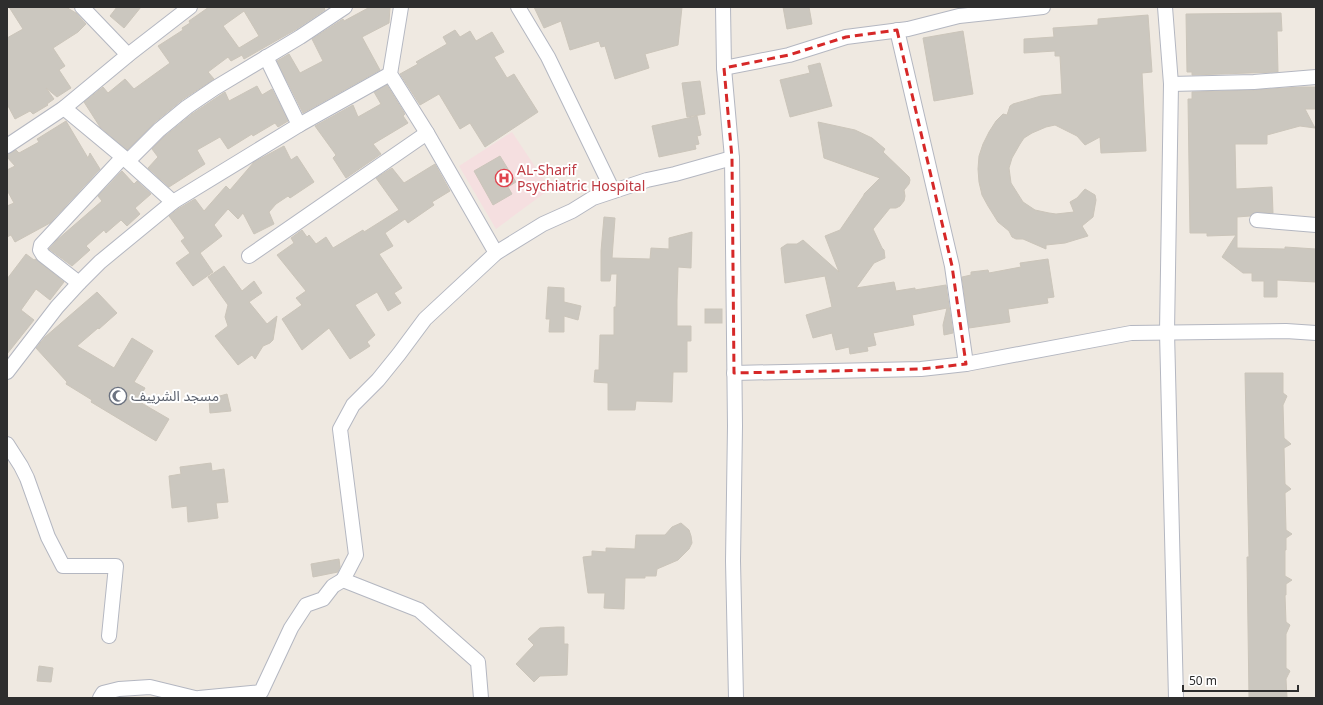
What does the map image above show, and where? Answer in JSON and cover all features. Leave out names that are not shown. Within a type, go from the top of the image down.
[{"type":"street","points":[[82,7],[128,55]]},
{"type":"street","points":[[7,146],[64,108],[128,55],[190,7]]},
{"type":"street","points":[[79,283],[43,255],[40,250],[41,245],[126,159],[187,107],[215,88],[300,37],[345,7]]},
{"type":"street","points":[[401,7],[390,74],[427,133],[496,253]]},
{"type":"street","points":[[518,7],[548,58],[613,191]]},
{"type":"street","points":[[723,7],[724,68],[732,158],[734,373],[733,561],[736,698]]},
{"type":"street","points":[[724,68],[789,55],[846,37],[908,29],[959,12],[1043,7]]},
{"type":"street","points":[[1165,7],[1171,84],[1168,332],[1176,698]]},
{"type":"street","points":[[897,30],[952,266],[966,364]]},
{"type":"street","points":[[266,57],[298,125]]},
{"type":"street","points":[[7,372],[57,307],[79,283],[106,257],[173,202],[298,125],[390,74]]},
{"type":"street","points":[[1171,84],[1254,82],[1316,77]]},
{"type":"street","points":[[64,108],[126,159],[173,202]]},
{"type":"street","points":[[249,256],[427,133]]},
{"type":"street","points":[[199,698],[261,692],[291,628],[306,605],[323,599],[333,586],[343,580],[356,555],[340,429],[353,405],[378,380],[425,319],[496,253],[542,224],[572,211],[593,198],[613,191],[647,180],[675,174],[732,158]]},
{"type":"street","points":[[1257,220],[1316,225]]},
{"type":"street","points":[[734,373],[921,369],[966,364],[1131,333],[1286,331],[1316,333]]},
{"type":"street","points":[[7,444],[27,478],[48,537],[63,566],[116,566],[109,636]]},
{"type":"street","points":[[343,580],[420,610],[478,662],[481,698]]},
{"type":"street","points":[[100,698],[103,692],[150,687],[195,698]]},
{"type":"highlighted area","points":[[897,30],[952,266],[966,364],[921,369],[734,373],[732,158],[724,68],[789,55],[846,37]]},
{"type":"shaded area","name":"AL-Sharif Psychiatric Hospital","points":[[512,132],[550,189],[496,229],[459,166]]},
{"type":"building","points":[[9,7],[66,7],[76,13],[86,24],[78,32],[53,48],[65,66],[59,70],[71,88],[57,97],[46,88],[54,99],[47,104],[48,105],[33,114],[30,111],[15,119],[7,104],[7,38],[23,29]]},
{"type":"building","points":[[117,7],[141,7],[124,28],[110,16]]},
{"type":"building","points":[[209,7],[324,7],[325,10],[295,30],[244,59],[242,55],[231,61],[228,57],[208,72],[214,79],[182,100],[154,123],[127,150],[100,127],[84,102],[103,87],[108,93],[125,79],[134,89],[170,63],[158,46],[183,30],[182,28],[190,23],[189,21]],"holes":[[[244,11],[259,36],[239,48],[223,26]]]},
{"type":"building","points":[[370,7],[390,7],[389,23],[362,37],[380,70],[303,113],[277,61],[289,54],[300,73],[323,61],[312,39],[343,19],[344,21]]},
{"type":"building","points":[[534,7],[682,7],[678,45],[645,54],[649,68],[615,79],[605,46],[601,47],[599,41],[570,50],[561,21],[544,28]]},
{"type":"building","points":[[783,7],[809,7],[812,24],[787,29]]},
{"type":"building","points":[[1281,13],[1282,31],[1277,31],[1278,72],[1192,75],[1192,72],[1187,72],[1186,14]]},
{"type":"building","points":[[1148,15],[1152,72],[1142,73],[1146,151],[1101,153],[1100,137],[1085,145],[1077,136],[1055,125],[1046,127],[1024,138],[1012,158],[1009,168],[1011,183],[1023,202],[1035,210],[1056,214],[1074,212],[1070,202],[1077,198],[1085,189],[1095,195],[1096,200],[1093,217],[1082,226],[1088,236],[1065,243],[1046,245],[1046,249],[1023,239],[1016,239],[1012,237],[1009,231],[998,222],[982,195],[978,169],[979,156],[983,144],[996,121],[1003,114],[1007,115],[1010,106],[1013,104],[1041,96],[1062,94],[1060,56],[1055,56],[1055,51],[1024,53],[1024,39],[1054,37],[1053,28],[1098,25],[1098,19]]},
{"type":"building","points":[[455,30],[460,37],[470,31],[476,41],[492,32],[504,52],[494,57],[507,78],[514,74],[538,112],[485,147],[470,123],[460,129],[439,94],[420,105],[400,74],[418,64],[416,62],[447,44],[443,37]]},
{"type":"building","points":[[963,31],[973,94],[934,101],[923,38]]},
{"type":"building","points":[[820,63],[832,106],[790,117],[780,80],[810,73],[808,66]]},
{"type":"building","points":[[700,81],[705,114],[687,117],[682,83]]},
{"type":"building","points":[[387,85],[405,114],[403,116],[408,123],[373,144],[381,154],[346,178],[333,158],[336,155],[315,126],[353,105],[358,117],[381,104],[374,92]]},
{"type":"building","points":[[257,86],[262,95],[272,89],[288,121],[278,127],[275,123],[253,136],[252,134],[228,149],[220,137],[197,150],[205,164],[169,187],[148,168],[158,157],[152,149],[165,136],[192,114],[225,92],[229,101]]},
{"type":"building","points":[[1316,87],[1316,109],[1305,109],[1315,128],[1300,126],[1267,135],[1267,144],[1235,144],[1236,189],[1272,187],[1273,213],[1257,212],[1250,216],[1237,217],[1237,248],[1285,249],[1285,247],[1316,249],[1316,282],[1277,280],[1277,297],[1264,297],[1264,281],[1252,281],[1252,273],[1243,273],[1222,257],[1236,235],[1207,236],[1207,233],[1190,233],[1188,99],[1192,99],[1192,92]]},
{"type":"building","points":[[697,116],[701,135],[697,136],[699,144],[695,145],[696,149],[659,157],[652,126]]},
{"type":"building","points":[[66,121],[88,158],[90,153],[100,169],[50,223],[15,242],[11,235],[7,237],[7,206],[14,203],[7,190],[7,170],[15,166],[7,155],[16,150],[19,153],[39,142],[37,139]]},
{"type":"building","points":[[818,122],[855,130],[872,138],[885,149],[883,152],[909,177],[910,180],[909,184],[904,190],[904,201],[896,208],[890,208],[873,229],[884,250],[885,258],[874,263],[856,288],[894,282],[896,291],[915,288],[915,290],[946,285],[953,333],[944,335],[943,325],[947,308],[912,315],[914,325],[873,333],[876,345],[867,347],[868,351],[850,354],[849,347],[836,350],[832,333],[813,338],[806,315],[832,307],[825,276],[785,283],[781,248],[787,244],[797,244],[803,240],[839,272],[825,236],[840,230],[864,194],[880,178],[824,158]]},
{"type":"building","points":[[284,146],[291,160],[297,156],[314,182],[290,198],[288,196],[276,204],[269,212],[274,224],[254,234],[243,213],[238,219],[228,209],[214,225],[222,236],[200,253],[213,272],[193,286],[176,263],[190,253],[181,241],[185,238],[169,216],[195,199],[204,211],[226,186],[230,190],[254,162]]},
{"type":"building","points":[[500,156],[516,182],[508,187],[512,194],[493,205],[474,171]]},
{"type":"building","points":[[435,164],[450,191],[432,202],[434,205],[408,223],[405,219],[385,233],[393,246],[379,254],[402,288],[394,293],[401,303],[388,311],[377,292],[355,305],[375,335],[367,342],[370,346],[350,359],[329,328],[302,350],[282,319],[302,305],[296,298],[306,291],[277,255],[294,243],[291,238],[302,230],[307,237],[309,235],[316,244],[326,237],[333,248],[363,230],[364,232],[399,210],[376,178],[392,168],[404,183]]},
{"type":"building","points":[[122,171],[134,184],[137,181],[151,194],[135,208],[140,214],[127,226],[121,220],[106,233],[104,230],[86,246],[90,250],[72,266],[49,249],[57,240],[102,201],[98,196]]},
{"type":"building","points":[[604,217],[615,218],[612,258],[650,259],[651,248],[669,249],[669,238],[692,232],[691,268],[678,267],[677,300],[677,326],[691,326],[691,341],[687,341],[687,372],[673,372],[672,402],[636,401],[635,410],[608,410],[608,383],[594,382],[595,370],[599,370],[600,335],[614,335],[614,307],[616,307],[617,274],[611,274],[610,281],[601,281],[601,251]]},
{"type":"building","points":[[26,254],[34,260],[36,259],[64,282],[50,300],[36,289],[21,310],[34,320],[7,354],[7,279]]},
{"type":"building","points":[[1048,259],[1054,297],[1047,298],[1048,303],[1008,309],[1010,322],[969,328],[962,277],[971,275],[971,272],[988,270],[989,273],[1021,267],[1020,263]]},
{"type":"building","points":[[224,266],[242,291],[254,281],[262,293],[249,302],[267,324],[277,316],[273,340],[263,346],[255,359],[252,355],[238,365],[215,336],[228,326],[225,317],[228,305],[208,277]]},
{"type":"building","points":[[548,287],[564,288],[564,302],[581,306],[578,320],[564,316],[564,332],[549,332],[550,319],[546,319]]},
{"type":"building","points":[[97,292],[117,313],[77,346],[114,368],[132,338],[153,351],[134,382],[145,388],[138,401],[169,419],[156,441],[91,402],[92,400],[66,384],[67,382],[36,348],[45,337]]},
{"type":"building","points":[[705,309],[722,309],[722,323],[705,323]]},
{"type":"building","points":[[1245,373],[1283,373],[1283,393],[1287,396],[1283,405],[1284,438],[1291,444],[1284,448],[1285,484],[1291,489],[1285,493],[1286,530],[1292,534],[1286,538],[1285,576],[1292,580],[1286,584],[1285,595],[1286,622],[1290,625],[1286,634],[1286,668],[1290,671],[1286,679],[1287,698],[1249,698],[1247,557],[1249,557]]},
{"type":"building","points":[[227,394],[231,411],[210,413],[209,399]]},
{"type":"building","points":[[211,463],[212,471],[224,469],[228,502],[216,503],[218,518],[188,522],[187,506],[172,508],[169,476],[181,474],[180,467]]},
{"type":"building","points":[[681,523],[689,530],[691,536],[692,543],[689,549],[678,560],[657,569],[656,576],[645,576],[645,578],[625,578],[624,609],[604,608],[605,593],[588,593],[583,557],[592,556],[592,551],[606,552],[606,548],[635,549],[636,535],[665,535],[672,527]]},
{"type":"building","points":[[339,559],[340,567],[338,572],[313,577],[311,564]]},
{"type":"building","points":[[564,627],[564,644],[568,644],[567,675],[540,676],[534,682],[516,664],[534,645],[528,639],[540,628]]},
{"type":"building","points":[[39,666],[53,668],[51,682],[37,681]]},
{"type":"place","name":"AL-Sharif Psychiatric Hospital","points":[[504,178]]},
{"type":"place","name":"مسجد الشرييف","points":[[118,396]]}]
